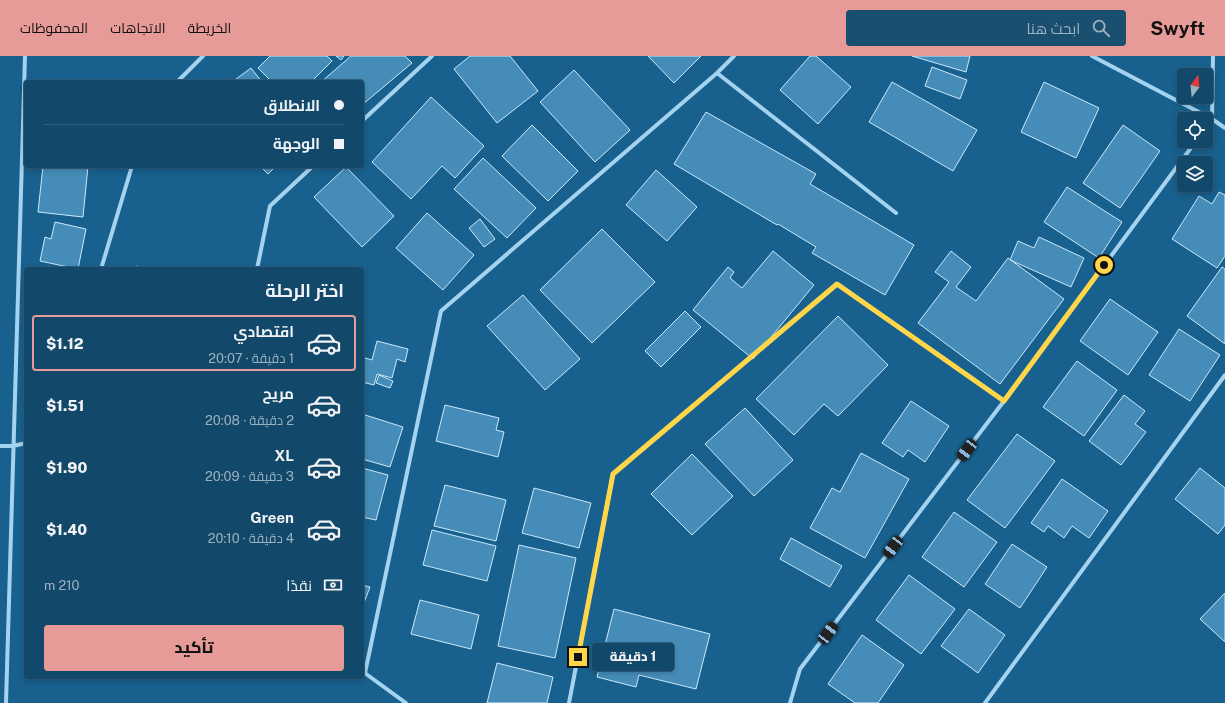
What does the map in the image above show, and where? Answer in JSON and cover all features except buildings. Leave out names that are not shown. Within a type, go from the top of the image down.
[{"type":"street","points":[[24,80],[25,56]]},
{"type":"street","points":[[179,80],[203,56]]},
{"type":"street","points":[[364,119],[432,56]]},
{"type":"street","points":[[406,703],[364,672],[441,311],[717,73],[734,56]]},
{"type":"street","points":[[1092,56],[1199,112]]},
{"type":"street","points":[[1212,56],[1212,112]]},
{"type":"street","points":[[717,73],[896,213]]},
{"type":"street","points":[[6,703],[24,91]]},
{"type":"street","points":[[1213,120],[1225,128]]},
{"type":"street","points":[[790,703],[800,669],[1004,401],[1191,148]]},
{"type":"street","points":[[103,267],[131,168]]},
{"type":"street","points":[[257,267],[270,206],[311,168]]},
{"type":"street","points":[[569,703],[613,474],[837,284],[1004,401]]},
{"type":"street","points":[[985,703],[1225,375]]},
{"type":"street","points":[[0,446],[14,446],[24,444]]},
{"type":"route","points":[[578,657],[613,474],[837,284],[1004,401],[1104,265]]}]
